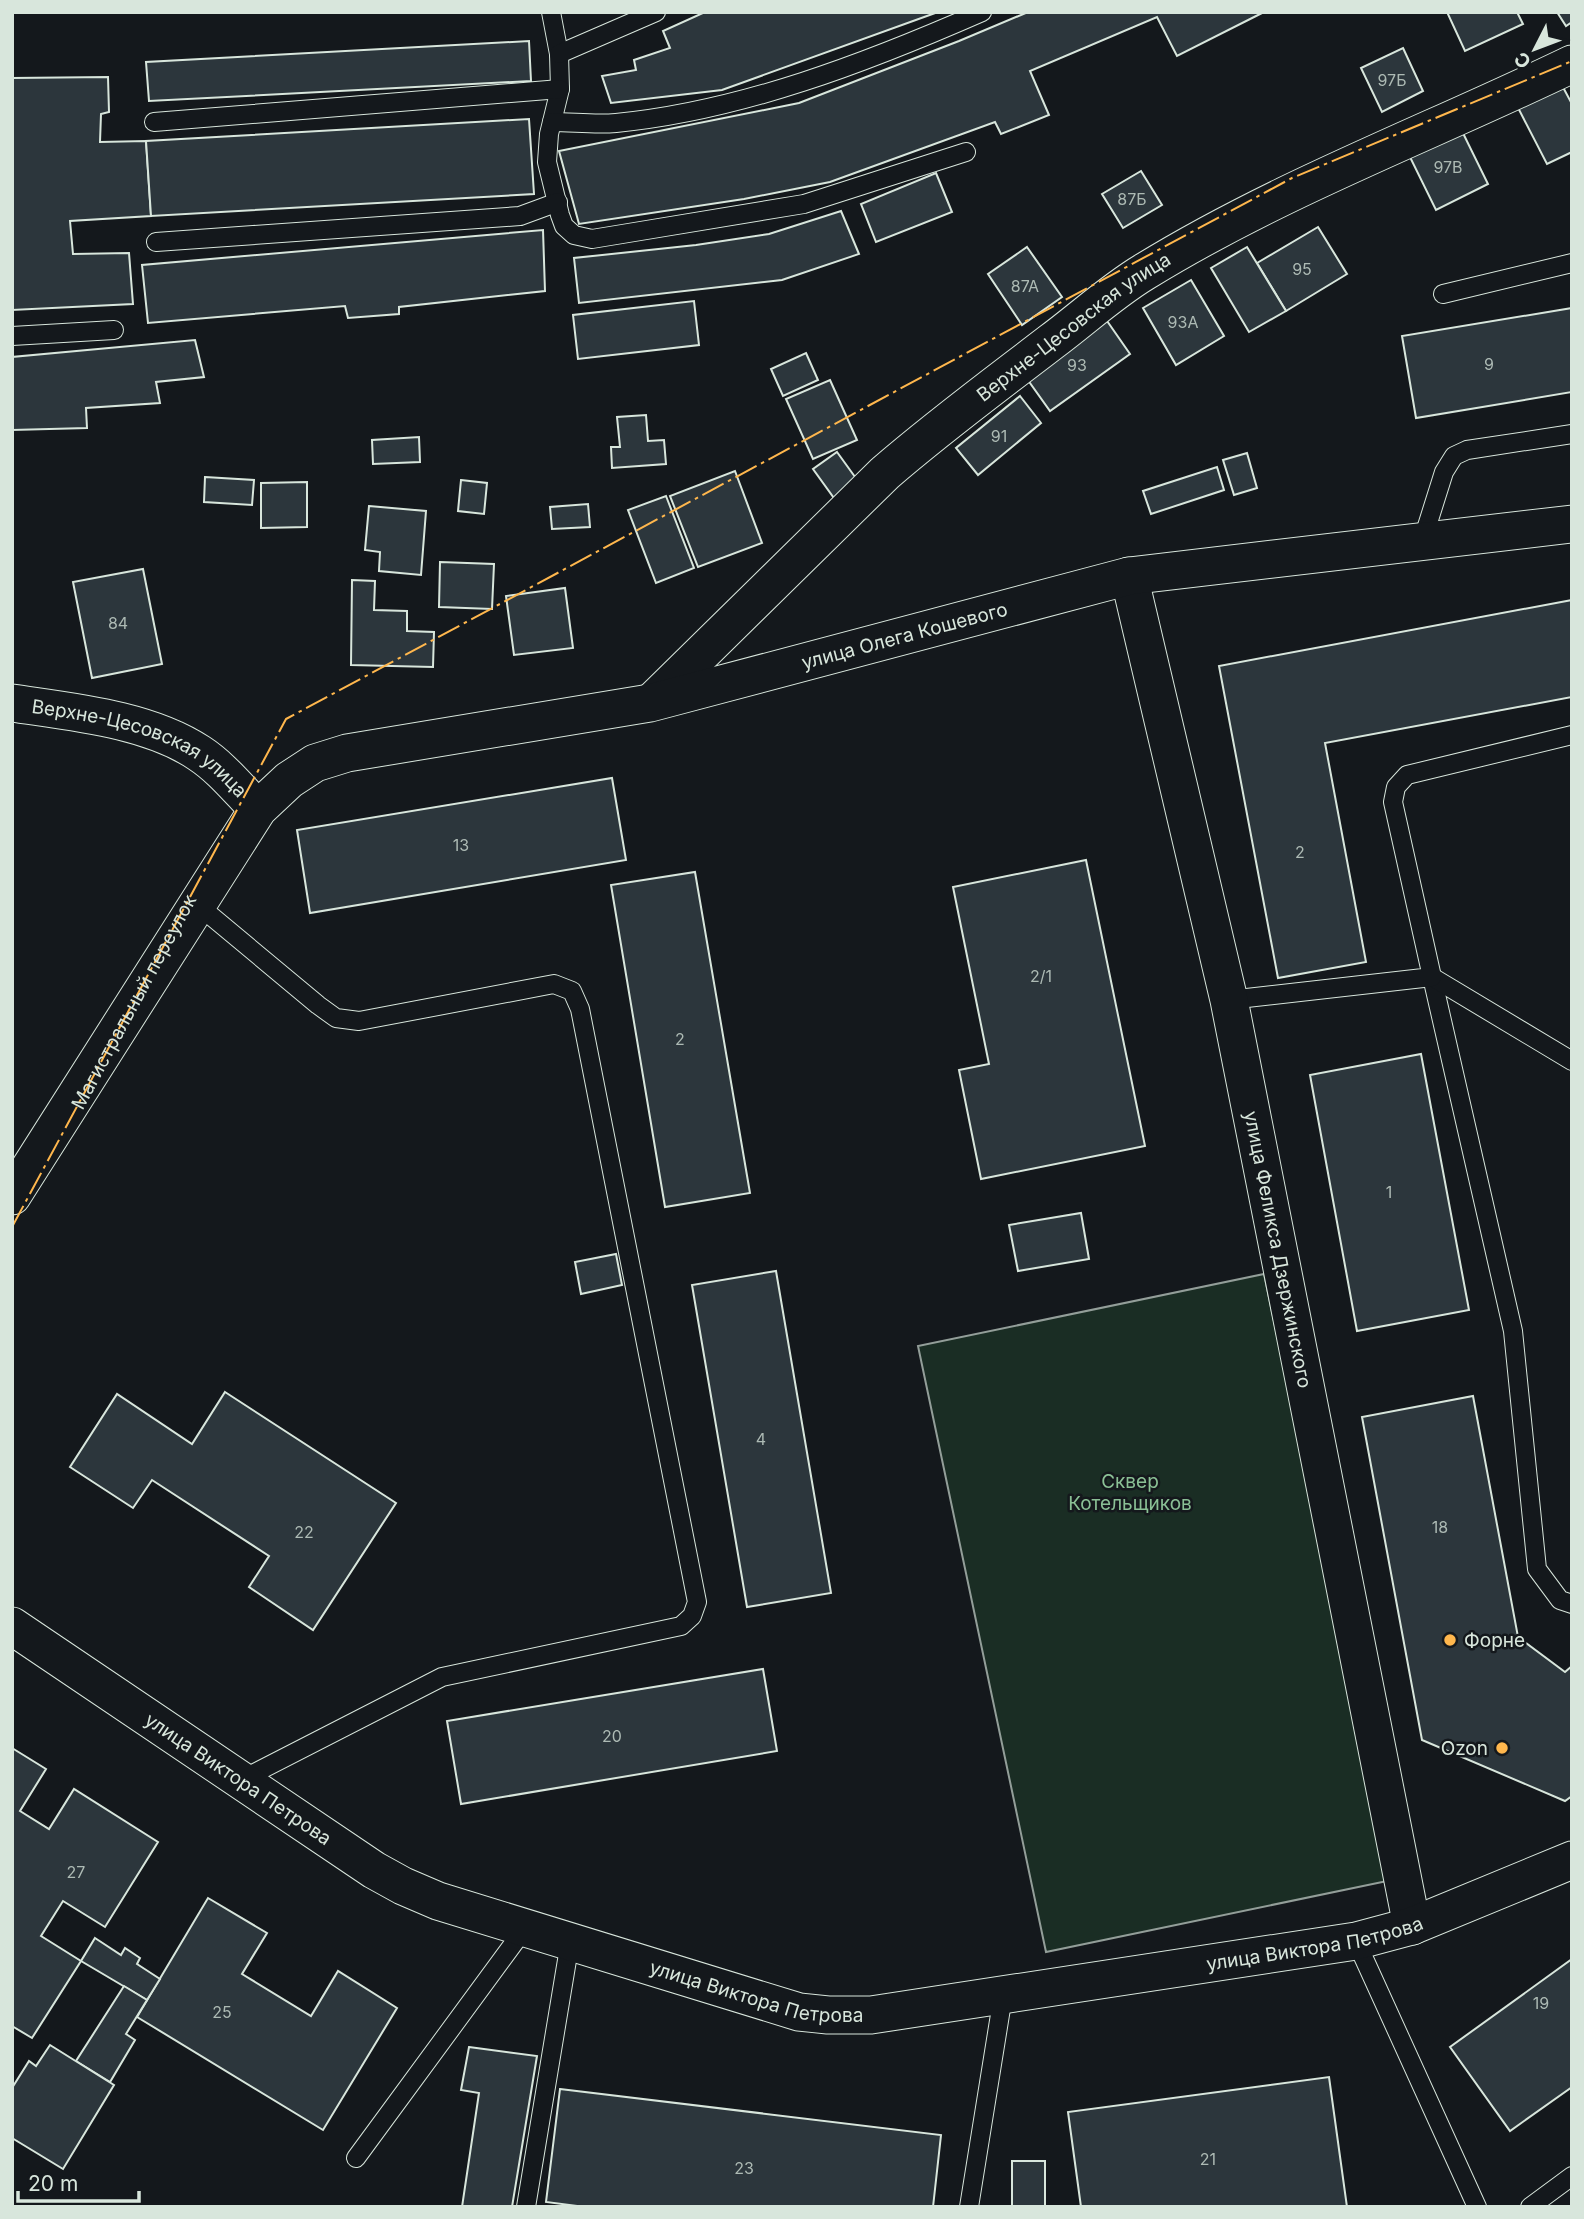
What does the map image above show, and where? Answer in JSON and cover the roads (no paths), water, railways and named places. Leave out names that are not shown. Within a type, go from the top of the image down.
[{"type":"street","name":"Верхне-Цесовская улица","points":[[650,703],[912,450],[1141,274],[1300,187],[1572,64]]},
{"type":"street","name":"улица Олега Кошевого","points":[[258,809],[289,780],[314,763],[346,753],[650,703],[1129,576],[1572,524]]},
{"type":"street","name":"улица Феликса Дзержинского","points":[[1129,576],[1229,1000],[1412,1926]]},
{"type":"street","name":"Верхне-Цесовская улица","points":[[12,703],[82,713],[151,730],[198,752],[219,768],[258,809]]},
{"type":"street","name":"Магистральный переулок","points":[[12,1196],[258,809]]},
{"type":"street","name":"улица Виктора Петрова","points":[[12,1626],[374,1870],[403,1886],[438,1901],[799,2012],[871,2015],[1356,1941],[1412,1926],[1572,1860]]},
{"type":"lane","points":[[551,12],[559,54],[560,89],[547,162],[559,215],[564,226],[574,235],[592,239],[804,204],[966,152]]},
{"type":"lane","points":[[559,54],[656,12]]},
{"type":"lane","points":[[552,122],[615,123],[689,110],[779,89],[846,67],[982,12]]},
{"type":"lane","points":[[154,122],[560,89]]},
{"type":"lane","points":[[156,242],[520,216],[558,202]]},
{"type":"lane","points":[[1443,294],[1572,262]]},
{"type":"lane","points":[[12,336],[114,330]]},
{"type":"lane","points":[[1422,542],[1444,472],[1454,456],[1467,450],[1572,434]]},
{"type":"lane","points":[[1572,735],[1407,775],[1396,787],[1393,802],[1513,1331],[1535,1558],[1543,1580],[1560,1600],[1572,1604]]},
{"type":"lane","points":[[198,905],[336,1018],[359,1020],[554,984],[572,991],[582,1023],[697,1602],[692,1616],[681,1626],[442,1677],[241,1780]]},
{"type":"lane","points":[[1229,1000],[1432,977],[1572,1061]]},
{"type":"lane","points":[[356,2158],[525,1928]]},
{"type":"lane","points":[[1356,1941],[1477,2207]]},
{"type":"lane","points":[[526,2207],[570,1942]]},
{"type":"lane","points":[[969,2207],[1003,1996]]},
{"type":"lane","points":[[1530,2207],[1572,2176]]},
{"type":"place","name":"Форне","points":[[1450,1640]]},
{"type":"place","name":"Ozon","points":[[1502,1748]]},
{"type":"park label","name":"Сквер Котельщиков","points":[[1130,1492]]}]
